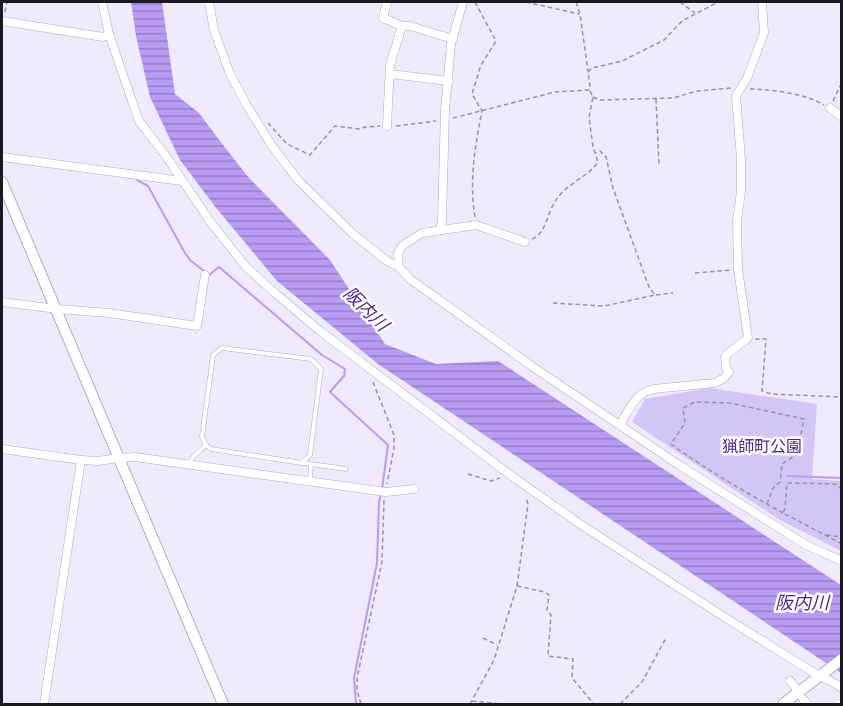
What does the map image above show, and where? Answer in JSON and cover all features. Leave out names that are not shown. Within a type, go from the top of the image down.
[{"type":"street","points":[[102,2],[108,34],[139,122],[166,156],[209,220],[246,267],[320,332],[513,477],[580,524],[729,620],[842,688]]},
{"type":"street","points":[[209,2],[214,30],[230,74],[272,146],[298,180],[353,234],[387,261],[399,267],[410,279],[536,369],[679,465],[806,545],[842,561]]},
{"type":"street","points":[[387,2],[383,18],[402,26],[410,26],[453,39]]},
{"type":"street","points":[[440,230],[445,120],[453,39],[463,2]]},
{"type":"street","points":[[620,425],[636,399],[644,392],[653,389],[715,383],[724,378],[729,372],[726,368],[725,356],[748,338],[738,269],[737,221],[741,191],[741,159],[736,96],[747,78],[764,33],[762,2]]},
{"type":"street","points":[[3,21],[103,37],[108,34]]},
{"type":"street","points":[[387,126],[390,65],[402,26]]},
{"type":"street","points":[[390,74],[449,81]]},
{"type":"street","points":[[830,108],[842,117]]},
{"type":"street","points":[[2,158],[182,181]]},
{"type":"street","points":[[2,182],[223,705]]},
{"type":"street","points":[[399,267],[398,253],[402,246],[422,233],[476,225],[525,242]]},
{"type":"street","points":[[2,302],[109,313],[197,326],[205,276]]},
{"type":"street","points":[[2,449],[81,460],[98,461],[135,457],[386,492],[414,489]]},
{"type":"street","points":[[44,705],[81,460]]},
{"type":"street","points":[[783,705],[842,659]]},
{"type":"lane","points":[[302,463],[310,455],[321,369],[311,359],[222,348],[213,355],[202,437],[206,446],[211,449],[311,465],[346,469]]},
{"type":"lane","points":[[188,464],[206,446]]},
{"type":"lane","points":[[310,482],[311,465]]},
{"type":"path","points":[[3,21],[7,2]]},
{"type":"path","points":[[475,2],[496,41],[482,65],[472,94],[482,111],[473,174],[472,203],[476,225]]},
{"type":"path","points":[[526,2],[580,14]]},
{"type":"path","points":[[576,2],[580,14],[589,90],[593,97],[600,100],[673,98],[697,91],[734,87],[739,90],[766,89],[810,98],[830,108],[842,82]]},
{"type":"path","points":[[681,2],[695,14]]},
{"type":"path","points":[[588,72],[622,61],[664,40],[682,21],[718,2]]},
{"type":"path","points":[[266,120],[287,144],[310,154],[336,126],[360,129],[445,120],[555,92],[589,90]]},
{"type":"path","points":[[525,242],[538,236],[555,201],[568,186],[592,170],[598,162],[593,147],[589,117],[593,97]]},
{"type":"path","points":[[656,98],[659,165]]},
{"type":"path","points":[[596,153],[600,150],[606,157],[613,188],[649,286],[656,295]]},
{"type":"path","points":[[695,273],[738,269]]},
{"type":"path","points":[[553,303],[604,306],[673,293]]},
{"type":"path","points":[[748,338],[766,339],[762,391],[771,394],[842,397]]},
{"type":"path","points":[[361,705],[357,678],[382,562],[383,502],[394,448],[394,435],[371,378],[372,370]]},
{"type":"path","points":[[767,504],[773,488],[780,482],[782,464],[797,454],[804,419],[730,403],[695,402],[683,408],[685,423],[671,444],[696,462],[767,504],[842,544]]},
{"type":"path","points":[[468,474],[491,481],[513,477]]},
{"type":"path","points":[[783,513],[787,483],[836,484],[842,490]]},
{"type":"path","points":[[470,705],[494,660],[517,586],[528,504],[525,494]]},
{"type":"path","points":[[822,535],[842,537]]},
{"type":"path","points":[[517,586],[545,592],[549,595],[547,610],[551,615],[548,656],[573,659],[572,678],[594,705]]},
{"type":"path","points":[[483,638],[498,645]]},
{"type":"path","points":[[620,705],[642,682],[666,638]]},
{"type":"path","points":[[471,701],[503,705]]},
{"type":"green space","name":"猟師町公園","points":[[709,388],[817,404],[812,479],[841,481],[841,551],[780,520],[632,422],[645,399]]},
{"type":"water","name":"阪内川","points":[[131,2],[162,2],[175,94],[199,113],[249,178],[330,260],[385,344],[436,364],[498,361],[841,585],[841,673],[378,364],[277,281],[180,160],[150,97]]},
{"type":"waterway","points":[[137,180],[148,186],[190,260],[209,275],[219,267],[322,355],[345,369],[344,376],[330,392],[388,445],[382,489]]},
{"type":"waterway","points":[[788,476],[842,478]]},
{"type":"waterway","points":[[356,704],[354,678],[377,563],[381,494]]}]
